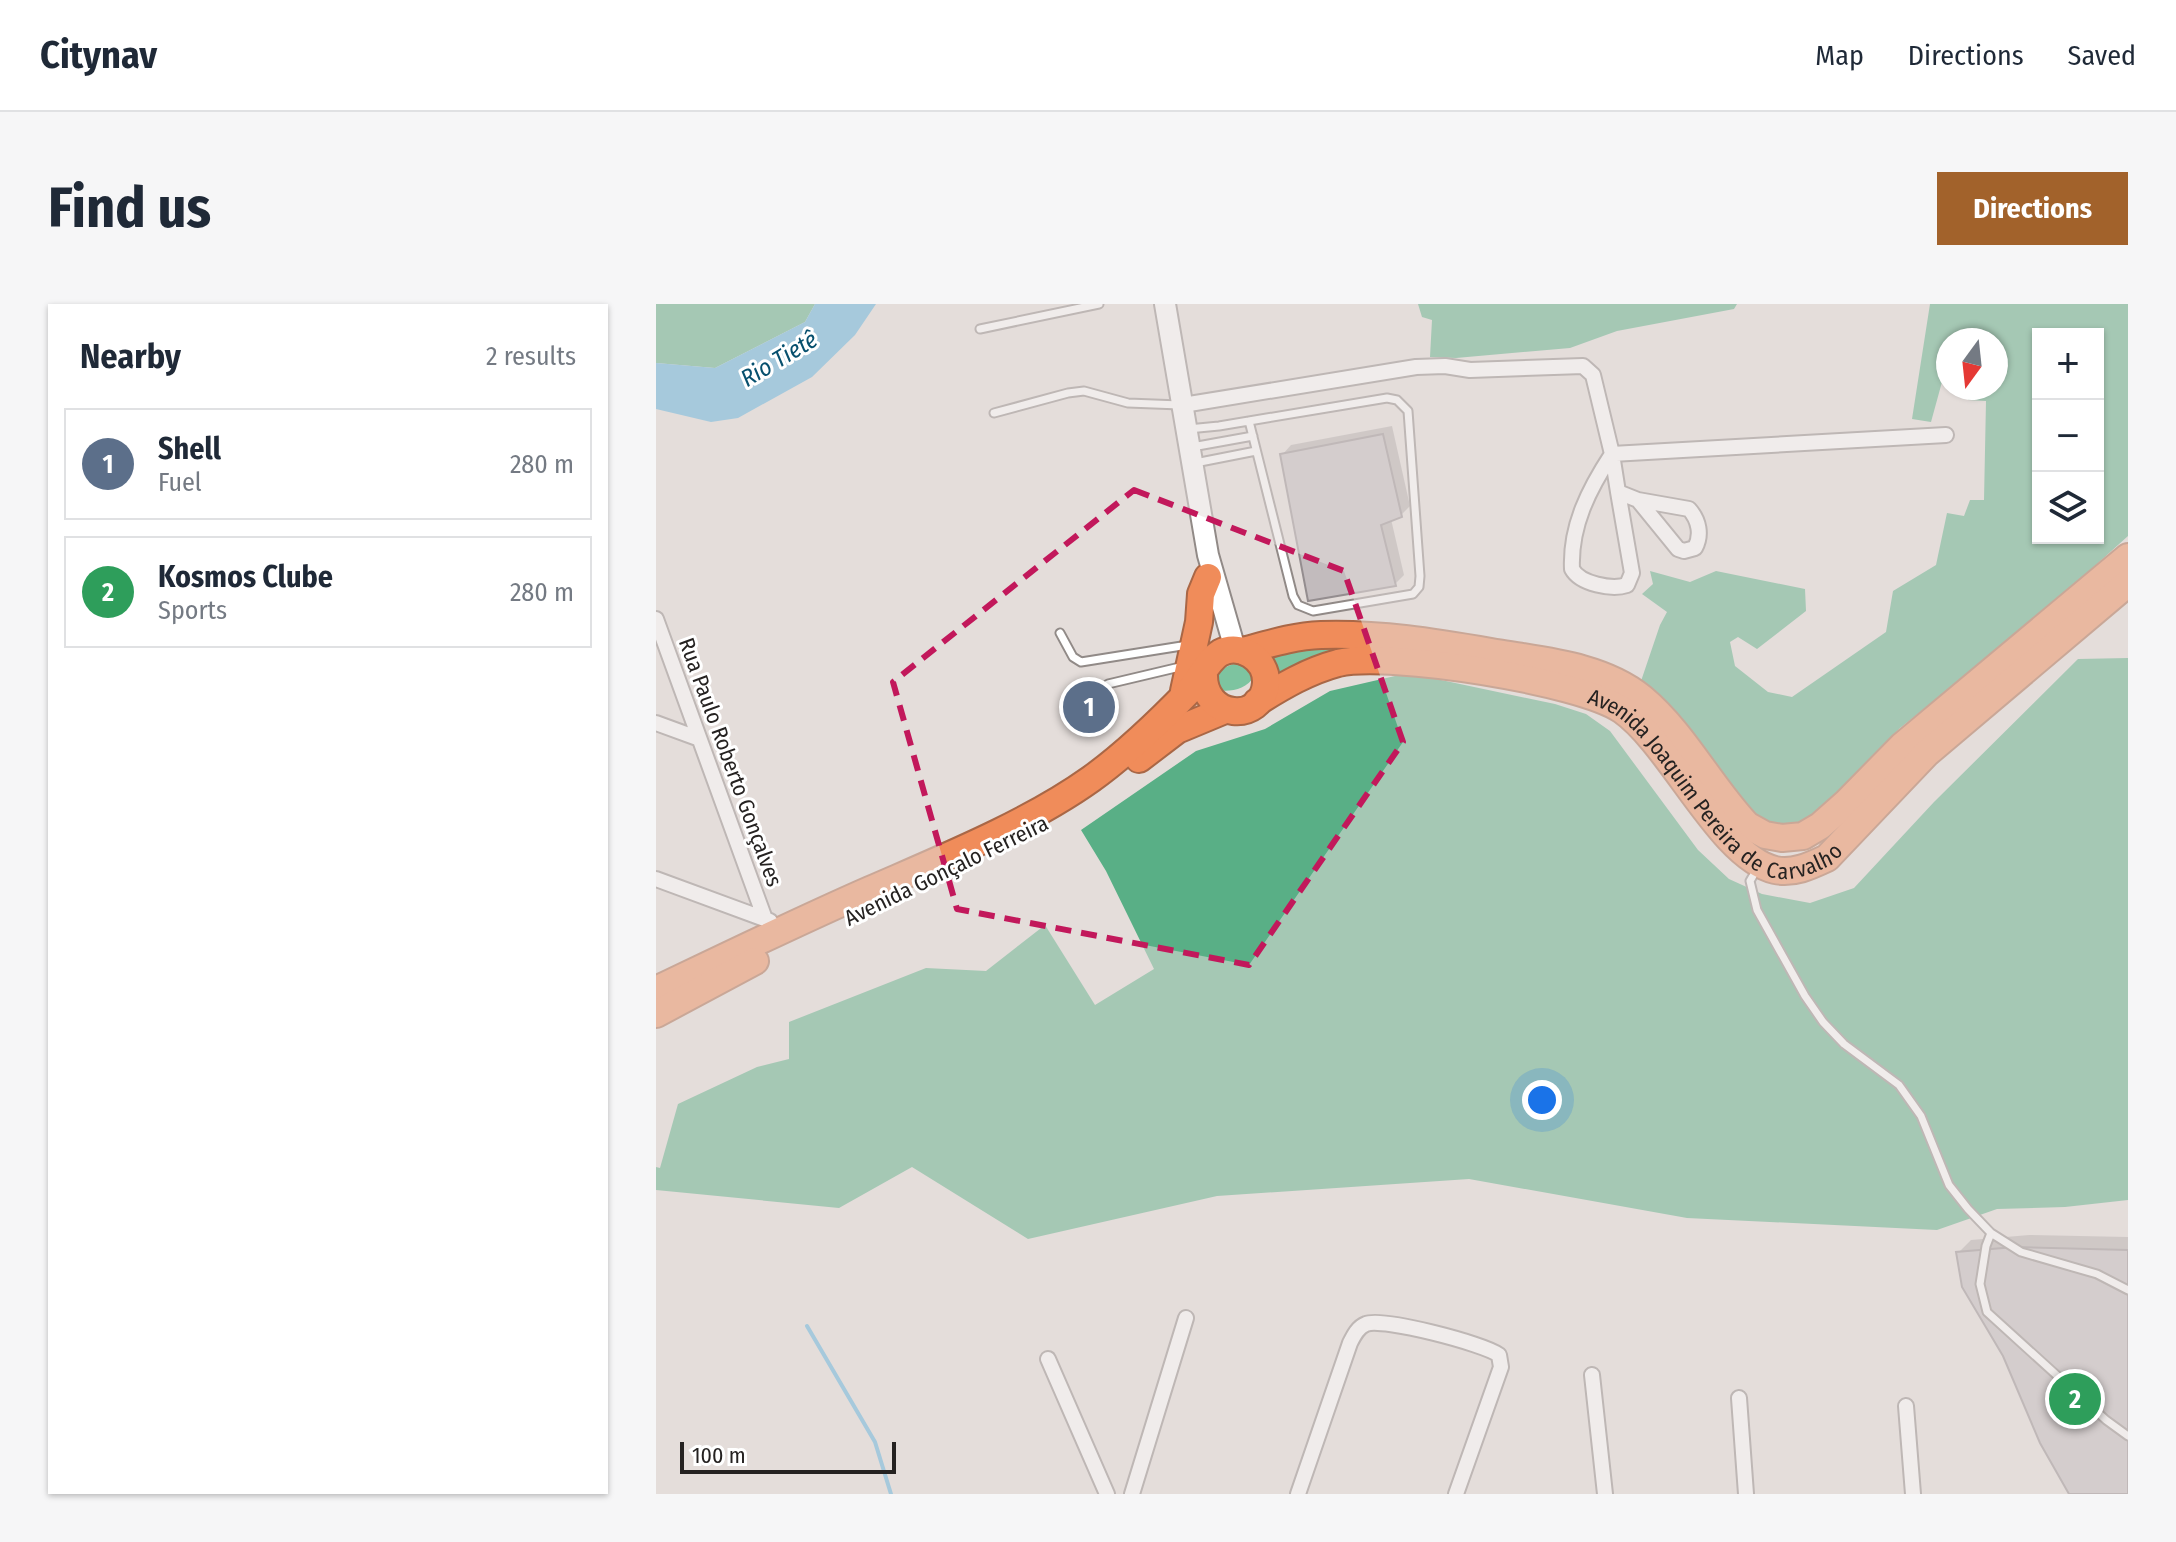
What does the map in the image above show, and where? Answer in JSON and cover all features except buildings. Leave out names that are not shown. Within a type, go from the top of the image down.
[{"type":"highway","name":"Avenida Joaquim Pereira de Carvalho","points":[[1239,650],[1319,635],[1398,637],[1535,660],[1604,677],[1641,698],[1660,716],[1747,825],[1765,835],[1782,838],[1803,836],[1846,803],[1938,714],[2128,557]]},
{"type":"highway","points":[[1199,661],[1225,651],[1239,650],[1260,663],[1265,673],[1263,694],[1257,702],[1241,711],[1225,710],[1215,705],[1208,696],[1199,661],[1201,594],[1208,566]]},
{"type":"highway","name":"Avenida Joaquim Pereira de Carvalho","points":[[1257,702],[1294,679],[1319,669],[1341,662],[1370,661],[1408,662],[1540,682],[1583,692],[1603,699],[1624,712],[1649,736],[1744,854],[1774,870],[1788,871],[1808,868],[1827,858],[1927,753],[2128,583]]},
{"type":"highway","name":"Avenida Gonçalo Ferreira","points":[[656,990],[775,923],[990,836],[1055,801],[1108,766],[1183,697],[1199,661]]},
{"type":"highway","name":"Avenida Gonçalo Ferreira","points":[[656,1014],[741,968],[988,853],[1043,824],[1096,793],[1177,730],[1225,710]]},
{"type":"main road","points":[[1165,304],[1208,566],[1239,650]]},
{"type":"street","points":[[1183,405],[1416,367],[1445,366],[1470,370],[1576,365],[1589,369],[1612,454],[1632,573],[1627,585],[1621,587],[1581,580],[1572,569],[1579,518],[1593,484],[1612,454]]},
{"type":"street","points":[[1612,454],[1946,435]]},
{"type":"street","points":[[1618,492],[1638,500]]},
{"type":"street","name":"Rua Paulo Roberto Gonçalves","points":[[656,619],[697,738],[775,923]]},
{"type":"street","points":[[656,723],[697,738]]},
{"type":"street","points":[[656,879],[775,923]]},
{"type":"street","points":[[1132,1494],[1186,1318]]},
{"type":"street","points":[[1298,1494],[1350,1343],[1361,1327],[1377,1322],[1486,1347],[1499,1355],[1501,1367],[1456,1494]]},
{"type":"street","points":[[1048,1359],[1107,1494]]},
{"type":"street","points":[[1592,1375],[1605,1494]]},
{"type":"street","points":[[1739,1398],[1746,1494]]},
{"type":"street","points":[[1906,1406],[1913,1494]]},
{"type":"lane","points":[[980,329],[1099,304]]},
{"type":"lane","points":[[994,413],[1084,391],[1128,403],[1183,405]]},
{"type":"lane","points":[[1190,447],[1249,421],[1387,398],[1404,404],[1408,411],[1420,576],[1419,587],[1413,594],[1313,611],[1298,605],[1285,571],[1249,421]]},
{"type":"lane","points":[[1190,447],[1253,436]]},
{"type":"lane","points":[[1190,447],[1256,451]]},
{"type":"lane","points":[[1060,633],[1073,657],[1081,662],[1199,661]]},
{"type":"lane","points":[[1108,684],[1199,661]]},
{"type":"lane","points":[[1760,864],[1750,881],[1757,910],[1805,996],[1823,1022],[1844,1044],[1899,1085],[1921,1116],[1949,1185],[1991,1233],[2021,1252],[2097,1274],[2128,1290]]},
{"type":"lane","points":[[1991,1233],[1980,1284],[1987,1312],[2074,1392],[2128,1436]]},
{"type":"highlighted area","points":[[1134,490],[1344,571],[1403,742],[1249,965],[957,909],[893,682]]},
{"type":"green space","points":[[656,304],[815,304],[805,322],[715,368],[656,363]]},
{"type":"green space","points":[[1418,304],[1737,304],[1734,309],[1617,331],[1570,348],[1456,358],[1430,357],[1432,320],[1422,317]]},
{"type":"green space","points":[[1930,304],[2128,304],[2128,536],[2028,626],[1900,728],[1815,814],[1789,825],[1761,823],[1640,684],[1667,612],[1642,594],[1653,584],[1650,571],[1690,582],[1716,571],[1805,589],[1806,611],[1757,649],[1738,637],[1730,642],[1735,666],[1768,692],[1792,697],[1886,632],[1893,591],[1936,565],[1947,513],[1964,516],[1970,500],[1984,500],[1986,401],[1968,400],[2008,400],[2008,328],[1936,328],[1937,400],[1931,422],[1912,419]]},
{"type":"green space","points":[[1319,644],[1384,647],[1272,682],[1266,655]]},
{"type":"green space","points":[[2128,658],[2128,1200],[2065,1207],[1997,1209],[1937,1230],[1687,1218],[1469,1179],[1217,1196],[1028,1239],[912,1167],[839,1208],[656,1190],[656,1167],[660,1168],[678,1104],[757,1067],[789,1059],[789,1022],[926,968],[986,971],[1045,925],[1095,1005],[1154,969],[1106,871],[1081,830],[1196,751],[1265,729],[1330,691],[1408,673],[1555,704],[1586,714],[1610,731],[1698,850],[1729,879],[1762,894],[1810,903],[1854,888],[1934,802],[2078,659]]},
{"type":"green space","points":[[1240,661],[1255,676],[1251,681],[1238,689],[1215,690],[1213,677]]},
{"type":"water","name":"Rio Tietê","points":[[815,304],[876,304],[855,335],[812,377],[738,418],[711,422],[656,409],[656,363],[715,368],[805,322]]},
{"type":"waterway","points":[[807,1326],[875,1442],[891,1494]]},
{"type":"place","name":"Shell","points":[[1089,707]]},
{"type":"place","name":"Kosmos Clube","points":[[2075,1399]]}]
